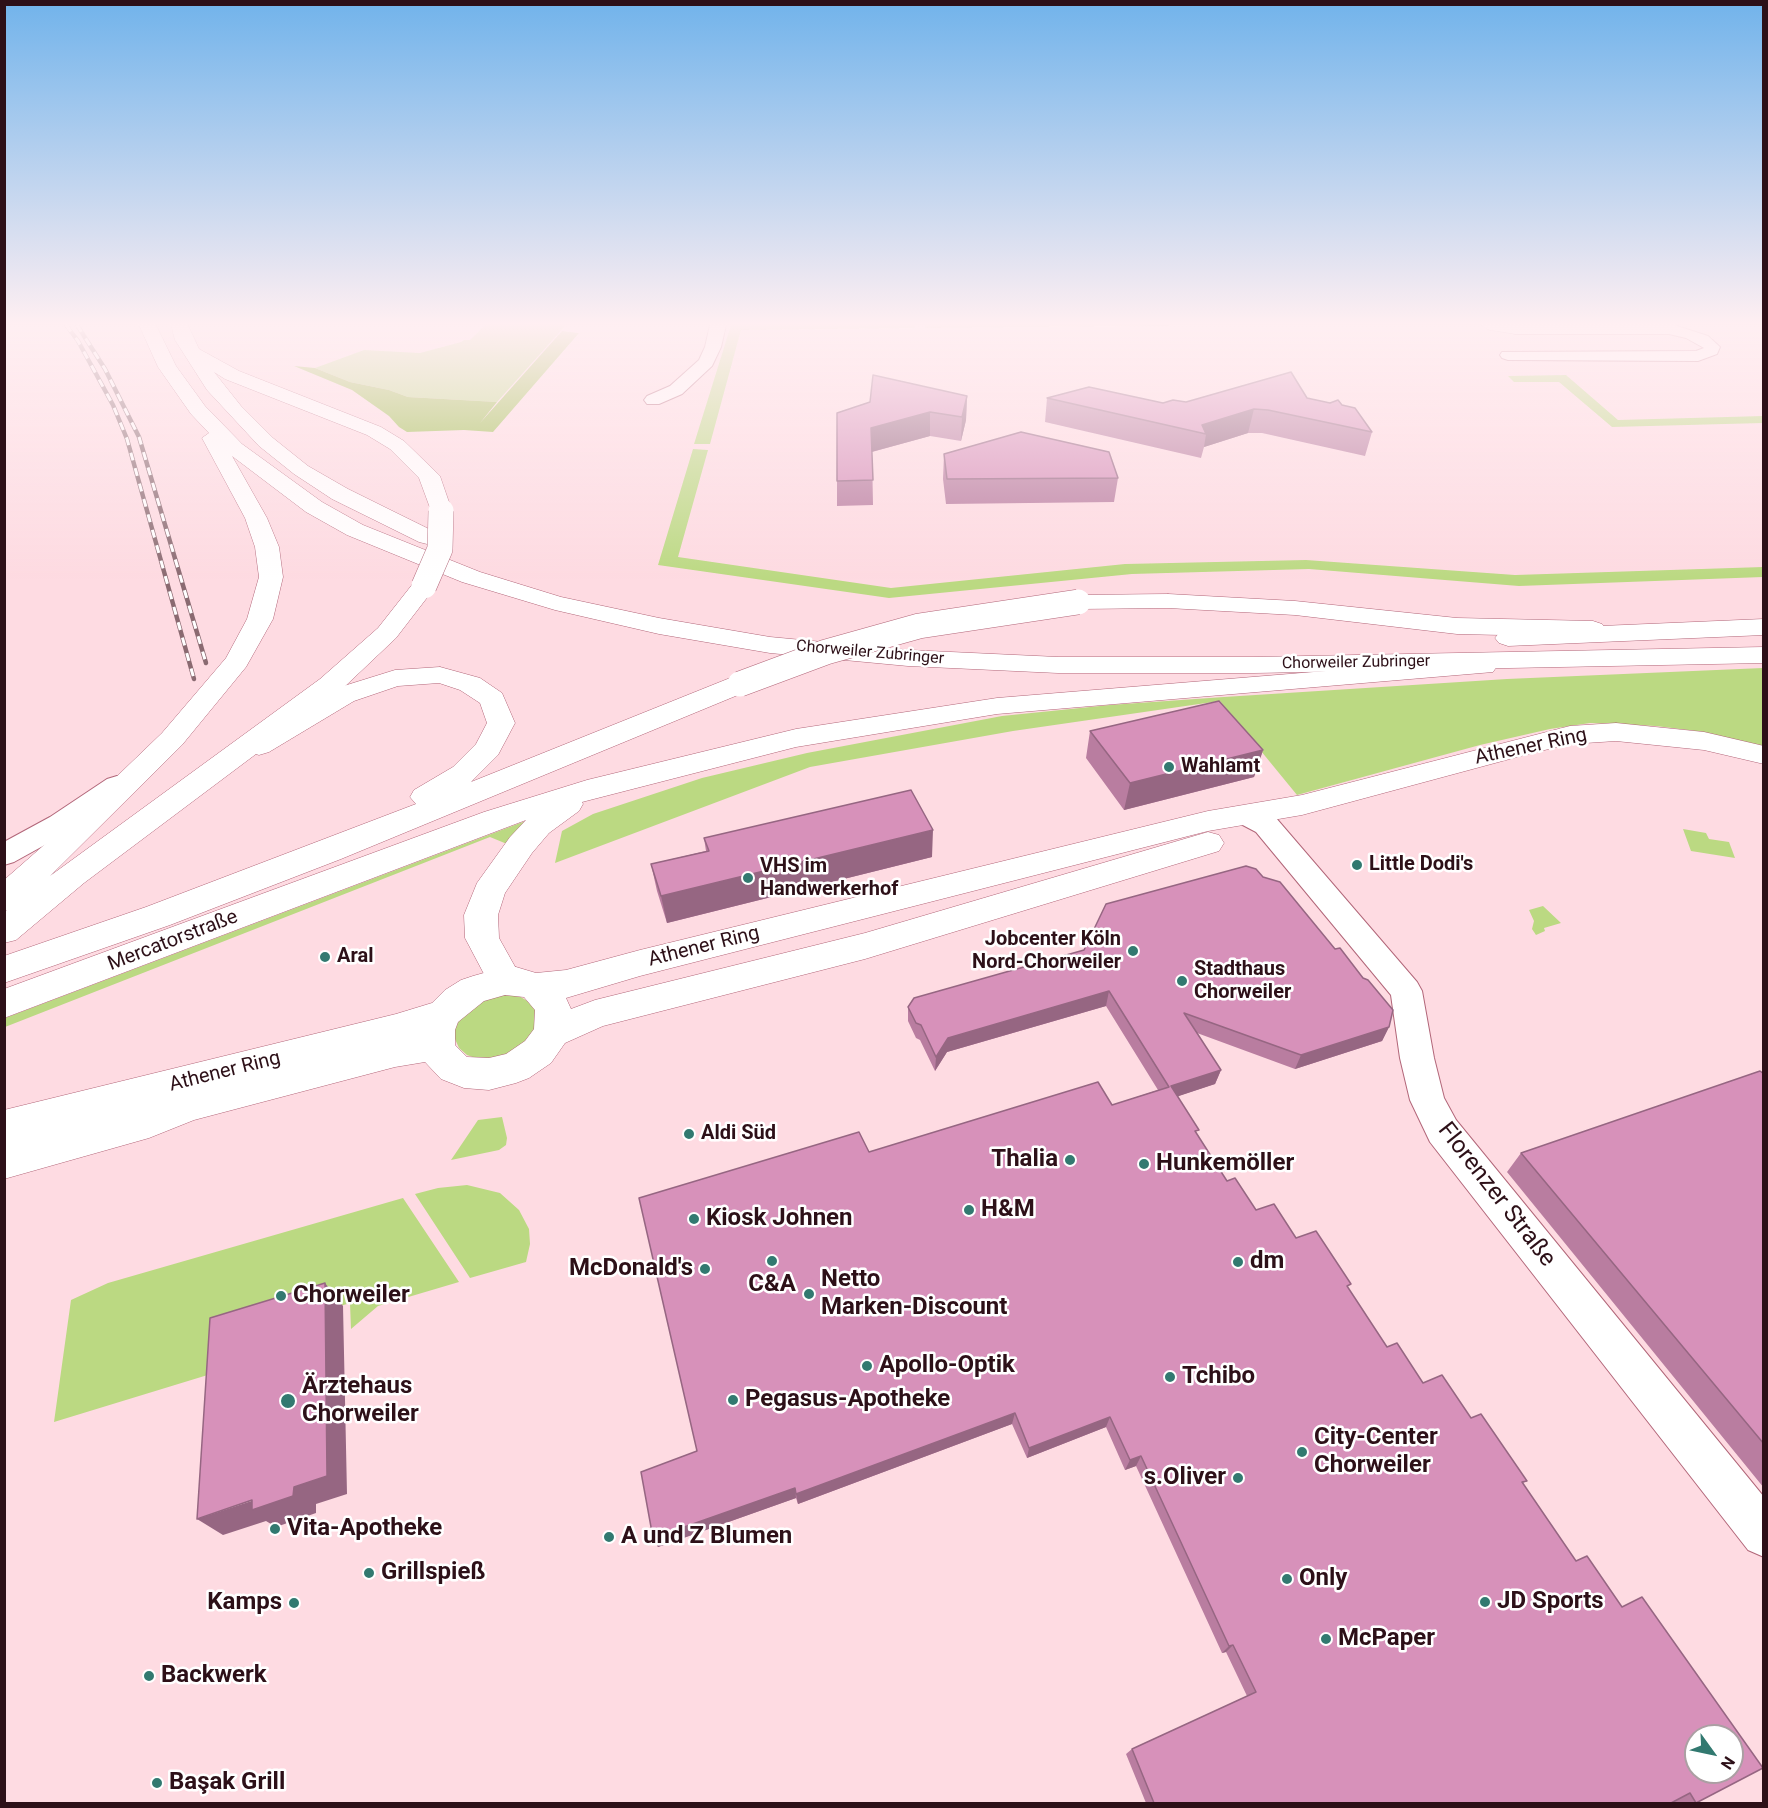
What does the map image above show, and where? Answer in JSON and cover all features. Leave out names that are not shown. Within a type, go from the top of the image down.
[{"type":"main road","name":"Chorweiler Zubringer","points":[[235,409],[258,434],[301,470],[340,495],[425,536],[495,562],[579,587],[680,609],[813,627],[914,636],[1044,643],[1452,641],[1664,631]]},
{"type":"main road","points":[[4,931],[73,875],[330,686],[387,633],[424,586],[440,549],[441,511],[429,476],[397,445],[374,431],[319,409]]},
{"type":"main road","name":"Chorweiler Zubringer","points":[[198,410],[235,448],[314,507],[355,530],[403,551],[471,577],[555,603],[659,626],[770,645],[908,658],[1058,665],[1265,665],[1700,656]]},
{"type":"main road","points":[[4,899],[70,840],[172,739],[237,661],[260,619],[271,577],[267,547],[256,518],[198,410]]},
{"type":"main road","points":[[335,864],[740,684],[826,652],[919,626],[1078,602],[1168,601],[1295,608],[1457,626],[1664,631],[1764,627]]},
{"type":"main road","points":[[335,864],[495,819],[587,790],[796,738],[997,706],[1219,686],[1476,667],[1764,655]]},
{"type":"main road","points":[[164,807],[344,695],[395,678],[440,675],[470,684],[492,699],[501,723],[488,749],[463,774],[335,864]]},
{"type":"main road","name":"Athener Ring","points":[[4,1161],[149,1121],[188,1105],[395,1052],[440,1030],[458,1000],[472,990],[521,984],[566,984],[836,914],[1107,860],[1530,744],[1592,733],[1658,735],[1704,741],[1764,755]]},
{"type":"main road","points":[[552,1033],[553,1006],[521,984],[482,938],[481,915],[489,891],[505,865],[538,826],[587,790]]},
{"type":"main road","name":"Athener Ring","points":[[440,1030],[446,1062],[464,1072],[489,1074],[516,1067],[538,1052],[552,1033],[595,1014],[848,950],[1107,860]]},
{"type":"main road","name":"Mercatorstraße","points":[[4,970],[158,916],[335,864]]},
{"type":"main road","name":"Mercatorstraße","points":[[4,1004],[335,864]]},
{"type":"main road","points":[[836,914],[848,950]]},
{"type":"main road","name":"Athener Ring","points":[[4,1127],[374,1034],[440,1030]]},
{"type":"street","points":[[4,855],[60,824],[111,791],[172,739]]},
{"type":"street","name":"Florenzer Straße","points":[[1256,820],[1406,992],[1427,1100],[1443,1131],[1764,1534]]},
{"type":"green space","points":[[380,409],[491,409],[480,423],[492,409],[513,409],[493,432],[464,430],[407,432]]},
{"type":"green space","points":[[705,409],[719,409],[710,444],[694,444]]},
{"type":"green space","points":[[1591,409],[1606,409],[1618,420],[1763,416],[1763,423],[1612,427]]},
{"type":"green space","points":[[693,449],[708,450],[678,557],[891,588],[1125,564],[1306,560],[1515,575],[1763,567],[1763,577],[1519,586],[1309,569],[1132,574],[889,598],[658,565]]},
{"type":"green space","points":[[1763,668],[1763,747],[1696,731],[1656,726],[1590,723],[1550,729],[1480,745],[1297,795],[1220,701],[1013,731],[810,767],[555,863],[562,831],[593,814],[702,778],[807,753],[1002,716],[1110,705],[1507,679]]},
{"type":"green space","points":[[536,817],[507,844],[490,837],[5,1027],[5,1018]]},
{"type":"green space","points":[[1683,829],[1706,833],[1709,839],[1729,842],[1735,858],[1691,851]]},
{"type":"green space","points":[[1543,906],[1561,923],[1544,928],[1545,931],[1536,935],[1532,929],[1534,921],[1529,910]]},
{"type":"green space","points":[[507,994],[519,996],[529,1002],[535,1010],[535,1031],[528,1041],[505,1056],[478,1059],[467,1055],[459,1048],[455,1039],[455,1029],[460,1018],[480,1000]]},
{"type":"green space","points":[[502,1117],[507,1138],[506,1145],[499,1150],[451,1160],[478,1120]]},
{"type":"green space","points":[[467,1185],[500,1193],[519,1210],[529,1229],[530,1244],[526,1262],[470,1278],[415,1194],[438,1188]]},
{"type":"green space","points":[[403,1198],[459,1282],[378,1306],[351,1329],[350,1303],[227,1341],[224,1370],[54,1422],[71,1300],[108,1283]]},
{"type":"building","points":[[848,409],[964,409],[962,417],[930,412],[871,428],[873,480],[837,481],[837,413]]},
{"type":"building","points":[[1097,409],[1253,409],[1202,425],[1206,434]]},
{"type":"building","points":[[1259,409],[1356,409],[1372,432]]},
{"type":"building","points":[[1021,432],[1109,452],[1118,478],[947,479],[944,454]]},
{"type":"building","points":[[1219,701],[1263,750],[1130,783],[1090,731]]},
{"type":"building","points":[[911,790],[933,830],[661,896],[651,864],[709,851],[704,838]]},
{"type":"building","name":"City-Center Chorweiler","points":[[1246,866],[1256,869],[1263,877],[1280,882],[1335,949],[1340,948],[1363,978],[1368,980],[1393,1010],[1389,1027],[1301,1055],[1184,1013],[1221,1070],[1171,1086],[1199,1130],[1195,1131],[1227,1181],[1235,1178],[1256,1210],[1274,1204],[1296,1238],[1316,1231],[1351,1284],[1347,1286],[1387,1347],[1397,1343],[1423,1383],[1442,1375],[1471,1418],[1481,1414],[1527,1481],[1522,1482],[1576,1561],[1587,1556],[1622,1607],[1642,1597],[1732,1724],[1684,1724],[1684,1784],[1732,1784],[1696,1803],[1690,1793],[1671,1803],[1154,1803],[1132,1749],[1256,1692],[1233,1645],[1229,1646],[1141,1456],[1130,1460],[1110,1417],[1029,1448],[1015,1413],[796,1494],[795,1488],[653,1538],[641,1472],[697,1451],[639,1198],[859,1132],[869,1152],[1098,1082],[1112,1105],[1169,1087],[1109,991],[948,1038],[936,1057],[921,1025],[916,1023],[908,1007],[914,998],[1084,950],[1106,904]]},
{"type":"building","points":[[1760,1071],[1764,1074],[1764,1444],[1521,1153]]},
{"type":"building","name":"Ärztehaus Chorweiler","points":[[325,1283],[327,1476],[294,1487],[293,1496],[252,1510],[252,1500],[197,1519],[210,1318]]},
{"type":"building","name":"City-Center Chorweiler","points":[[1744,1741],[1763,1768],[1744,1778]]},
{"type":"railway","points":[[115,409],[127,439],[194,679]]},
{"type":"railway","points":[[125,409],[139,437],[206,663]]},
{"type":"place","name":"Wahlamt","points":[[1169,767]]},
{"type":"place","name":"Little Dodi's","points":[[1357,865]]},
{"type":"place","name":"VHS im Handwerkerhof","points":[[748,878]]},
{"type":"place","name":"Jobcenter Köln Nord-Chorweiler","points":[[1133,951]]},
{"type":"place","name":"Aral","points":[[325,957]]},
{"type":"place","name":"Stadthaus Chorweiler","points":[[1182,981]]},
{"type":"place","name":"Aldi Süd","points":[[689,1134]]},
{"type":"place","name":"Thalia","points":[[1070,1160]]},
{"type":"place","name":"Hunkemöller","points":[[1144,1164]]},
{"type":"place","name":"H&M","points":[[969,1210]]},
{"type":"place","name":"Kiosk Johnen","points":[[694,1219]]},
{"type":"place","name":"C&A","points":[[772,1261]]},
{"type":"place","name":"dm","points":[[1238,1262]]},
{"type":"place","name":"McDonald's","points":[[705,1269]]},
{"type":"place","name":"Netto Marken-Discount","points":[[809,1294]]},
{"type":"place","name":"Chorweiler","points":[[281,1296]]},
{"type":"place","name":"Apollo-Optik","points":[[867,1366]]},
{"type":"place","name":"Tchibo","points":[[1170,1377]]},
{"type":"place","name":"Pegasus-Apotheke","points":[[733,1400]]},
{"type":"place","name":"Ärztehaus Chorweiler","points":[[288,1401]]},
{"type":"place","name":"City-Center Chorweiler","points":[[1302,1452]]},
{"type":"place","name":"s.Oliver","points":[[1238,1478]]},
{"type":"place","name":"Vita-Apotheke","points":[[275,1529]]},
{"type":"place","name":"A und Z Blumen","points":[[609,1537]]},
{"type":"place","name":"Grillspieß","points":[[369,1573]]},
{"type":"place","name":"Only","points":[[1287,1579]]},
{"type":"place","name":"JD Sports","points":[[1485,1602]]},
{"type":"place","name":"Kamps","points":[[294,1603]]},
{"type":"place","name":"McPaper","points":[[1326,1639]]},
{"type":"place","name":"Backwerk","points":[[149,1676]]},
{"type":"place","name":"Başak Grill","points":[[157,1783]]}]
